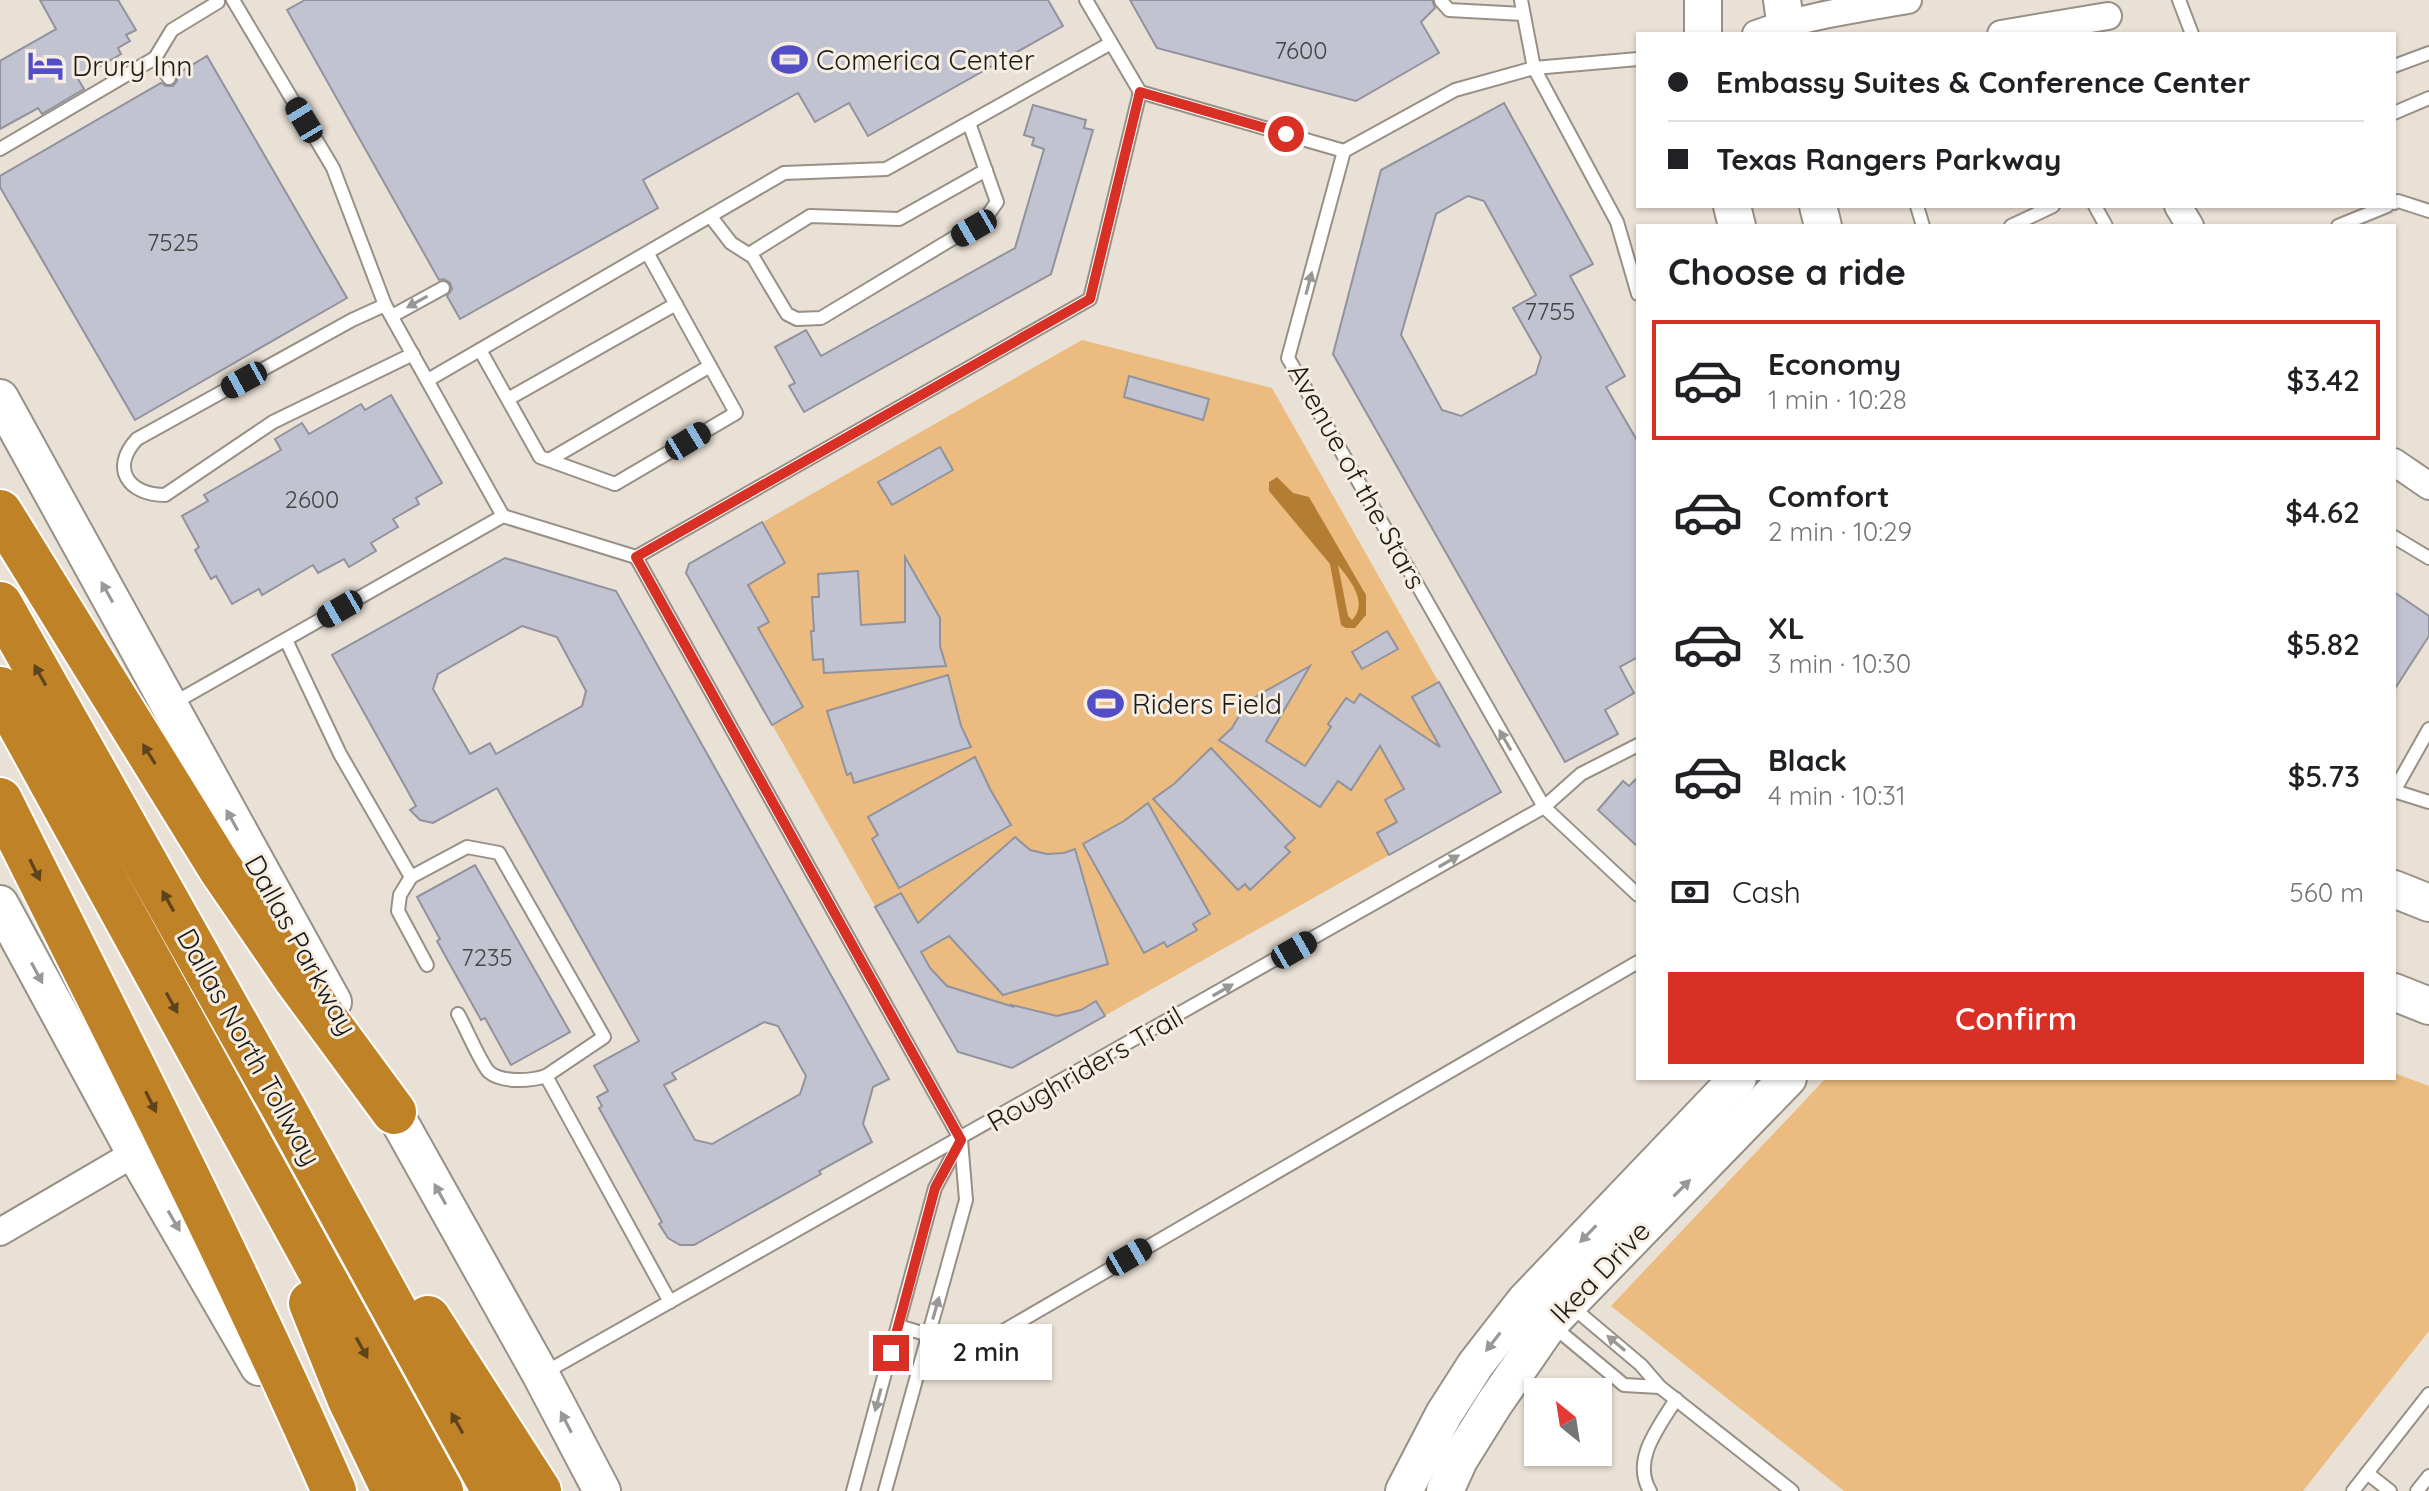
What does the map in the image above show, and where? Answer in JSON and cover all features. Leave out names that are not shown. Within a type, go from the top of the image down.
[{"type":"highway","points":[[0,512],[220,868],[296,979],[394,1112]]},
{"type":"highway","name":"Dallas North Tollway","points":[[0,604],[283,1107],[494,1491]]},
{"type":"highway","name":"Dallas North Tollway","points":[[0,689],[441,1491]]},
{"type":"highway","points":[[0,800],[205,1211],[277,1362],[333,1491]]},
{"type":"highway","points":[[283,1107],[437,1330],[539,1491]]},
{"type":"highway","points":[[243,1132],[333,1360],[394,1491]]},
{"type":"main road","points":[[1703,0],[1703,32]]},
{"type":"main road","name":"Dallas Parkway","points":[[0,398],[541,1375],[602,1491]]},
{"type":"main road","points":[[2396,890],[2429,903]]},
{"type":"main road","points":[[0,904],[135,1153],[333,1491]]},
{"type":"main road","points":[[2396,993],[2429,1006]]},
{"type":"main road","name":"Ikea Drive","points":[[1445,1491],[1546,1302],[1736,1080]]},
{"type":"main road","name":"Ikea Drive","points":[[1404,1491],[1444,1414],[1476,1364],[1786,1080]]},
{"type":"street","points":[[1778,23],[1908,0]]},
{"type":"street","points":[[2014,32],[2109,17]]},
{"type":"street","points":[[2396,463],[2429,486]]},
{"type":"street","points":[[0,1232],[135,1153]]},
{"type":"lane","points":[[233,0],[333,168],[388,310],[503,516],[636,557],[961,1140],[966,1200],[885,1491]]},
{"type":"lane","points":[[1086,0],[1140,92],[1344,151],[1455,90],[1534,68],[1636,59]]},
{"type":"lane","points":[[1521,0],[1534,68],[1617,222],[1636,287]]},
{"type":"lane","points":[[2179,0],[2191,32]]},
{"type":"lane","points":[[0,149],[155,58],[172,30],[219,1]]},
{"type":"lane","points":[[1441,1],[1449,10],[1523,14]]},
{"type":"lane","points":[[428,380],[784,173],[886,169],[1111,43]]},
{"type":"lane","points":[[2396,65],[2429,53]]},
{"type":"lane","points":[[155,58],[169,78]]},
{"type":"lane","points":[[636,557],[1090,299],[1140,92]]},
{"type":"lane","points":[[2396,112],[2429,98]]},
{"type":"lane","points":[[711,217],[731,243],[753,257],[787,314],[797,319],[821,318],[985,219],[997,202],[969,123]]},
{"type":"lane","name":"Avenue of the Stars","points":[[1344,151],[1288,358],[1544,807],[1636,893]]},
{"type":"lane","points":[[749,254],[810,216],[899,219],[986,170]]},
{"type":"lane","points":[[2396,202],[2429,211]]},
{"type":"lane","points":[[2015,224],[2049,208]]},
{"type":"lane","points":[[2343,224],[2382,208]]},
{"type":"lane","points":[[480,350],[540,457],[615,484],[736,413],[648,254]]},
{"type":"lane","points":[[413,354],[273,422],[165,495],[151,495],[137,490],[128,479],[124,453],[137,439],[352,320],[388,310],[443,288]]},
{"type":"lane","points":[[508,399],[676,304]]},
{"type":"lane","points":[[549,460],[710,366]]},
{"type":"lane","points":[[169,706],[503,516]]},
{"type":"lane","points":[[2396,538],[2429,558]]},
{"type":"lane","points":[[286,640],[340,754],[411,877]]},
{"type":"lane","points":[[2396,787],[2429,729]]},
{"type":"lane","name":"Roughriders Trail","points":[[541,1375],[961,1140],[1544,807],[1581,774],[1636,746]]},
{"type":"lane","points":[[2396,792],[2429,802]]},
{"type":"lane","points":[[427,965],[398,911],[400,895],[411,877],[467,847],[499,853],[604,1037],[546,1076],[506,1079],[489,1072],[458,1014]]},
{"type":"lane","points":[[898,1326],[974,1348],[1636,963]]},
{"type":"lane","points":[[546,1076],[670,1302]]},
{"type":"lane","points":[[853,1491],[935,1188],[961,1140]]},
{"type":"lane","points":[[1546,1302],[1624,1385],[1660,1387]]},
{"type":"lane","points":[[1546,1302],[1641,1365],[1660,1387],[1792,1491]]},
{"type":"lane","points":[[2353,1491],[2429,1394]]},
{"type":"lane","points":[[1650,1491],[1642,1467],[1649,1444],[1676,1399]]},
{"type":"lane","points":[[2367,1473],[2390,1491]]},
{"type":"lane","points":[[2417,1491],[2429,1476]]},
{"type":"shaded area","name":"Riders Field","points":[[1082,340],[1272,388],[1501,792],[1012,1068],[958,1052],[686,573],[689,564]]},
{"type":"shaded area","points":[[1277,477],[1293,493],[1309,497],[1366,595],[1366,615],[1355,628],[1341,625],[1330,564],[1269,491],[1269,482]],"holes":[[[1338,565],[1358,599],[1359,606],[1352,620],[1348,616]]]},
{"type":"shaded area","points":[[2396,1074],[2429,1086],[2429,1331],[2303,1491],[1844,1491],[1611,1306],[1824,1080],[2396,1080]]},
{"type":"building","name":"Drury Inn","points":[[40,0],[118,0],[136,30],[126,35],[130,41],[118,48],[121,54],[78,79],[84,89],[42,114],[38,108],[0,129],[0,61],[56,29]]},
{"type":"building","points":[[305,0],[1048,0],[1063,26],[868,136],[849,103],[815,122],[798,93],[643,180],[658,208],[460,319],[447,296],[452,289],[450,283],[439,280],[287,10]]},
{"type":"building","points":[[1130,0],[1432,0],[1435,8],[1421,22],[1439,53],[1356,101],[1157,48]]},
{"type":"building","points":[[207,56],[347,298],[135,420],[0,187],[0,176],[161,83],[173,86],[177,74]]},
{"type":"building","points":[[1504,103],[1593,264],[1570,276],[1625,376],[1606,387],[1636,439],[1636,658],[1620,667],[1634,693],[1605,710],[1618,734],[1565,762],[1333,354],[1381,170]],"holes":[[[1468,196],[1484,201],[1536,295],[1513,308],[1541,357],[1536,374],[1461,416],[1442,410],[1401,335],[1436,214]]]},
{"type":"building","points":[[1033,105],[1086,120],[1084,128],[1093,130],[1051,274],[804,412],[789,386],[795,383],[775,347],[806,330],[821,356],[1015,248],[1044,149],[1032,145],[1034,138],[1024,135]]},
{"type":"building","points":[[1129,376],[1209,399],[1203,420],[1124,397]]},
{"type":"building","points":[[391,395],[442,483],[416,498],[419,504],[393,519],[398,527],[371,543],[376,551],[349,567],[344,559],[318,573],[313,565],[262,595],[259,589],[232,604],[216,576],[211,579],[195,550],[199,547],[182,516],[208,501],[204,495],[281,450],[275,439],[302,423],[309,434],[361,404],[365,410]]},
{"type":"building","points":[[940,447],[953,470],[892,505],[878,482]]},
{"type":"building","points":[[762,522],[785,563],[748,585],[769,622],[758,628],[803,707],[772,725],[686,573],[689,564]]},
{"type":"building","points":[[905,557],[940,618],[940,646],[946,666],[824,673],[823,659],[813,660],[811,631],[814,631],[812,597],[819,597],[818,574],[858,571],[861,625],[905,622]]},
{"type":"building","points":[[505,558],[616,591],[889,1079],[873,1087],[863,1124],[872,1142],[694,1245],[680,1245],[668,1238],[599,1108],[602,1106],[597,1097],[608,1091],[594,1066],[639,1041],[497,788],[433,823],[420,820],[410,810],[416,806],[332,655]],"holes":[[[522,626],[557,637],[586,691],[582,706],[496,754],[490,743],[470,754],[433,689],[438,674]],[[764,1022],[778,1026],[806,1076],[800,1094],[712,1144],[695,1140],[664,1085],[676,1079],[672,1073]]]},
{"type":"building","points":[[2396,593],[2429,616],[2429,636],[2396,687]]},
{"type":"building","points":[[1387,631],[1398,649],[1362,669],[1352,652]]},
{"type":"building","points":[[1310,666],[1266,741],[1305,766],[1346,698],[1354,703],[1360,694],[1440,747],[1412,697],[1439,682],[1501,792],[1389,855],[1377,833],[1397,822],[1385,800],[1404,789],[1380,746],[1351,790],[1338,781],[1320,807],[1219,740],[1232,728],[1248,701]]},
{"type":"building","points":[[948,675],[961,726],[971,747],[854,783],[851,773],[847,775],[827,711]]},
{"type":"building","points":[[1211,748],[1295,838],[1285,847],[1290,852],[1250,890],[1245,884],[1238,890],[1153,799],[1174,784]]},
{"type":"building","points":[[975,757],[1011,825],[899,888],[872,839],[878,835],[868,817]]},
{"type":"building","points":[[1636,779],[1636,845],[1598,810],[1623,781],[1629,786]]},
{"type":"building","points":[[1148,803],[1210,914],[1193,924],[1197,930],[1167,947],[1164,942],[1144,953],[1083,844],[1124,821]]},
{"type":"building","points":[[1015,837],[1030,850],[1047,854],[1075,849],[1108,964],[1003,995],[949,936],[921,952],[930,968],[947,986],[1014,1007],[1012,1005],[1057,1016],[1081,1010],[1096,1001],[1105,1016],[1012,1068],[958,1052],[875,907],[901,893],[918,923]]},
{"type":"building","points":[[475,865],[570,1032],[511,1065],[485,1018],[481,1020],[437,941],[440,939],[417,897]]},
{"type":"place","name":"Comerica Center","points":[[790,60]]},
{"type":"place","name":"Drury Inn","points":[[46,66]]},
{"type":"place","name":"Riders Field","points":[[1106,704]]},
{"type":"route","points":[[891,1353],[935,1188],[961,1140],[636,557],[1090,299],[1140,92],[1286,134]]}]
